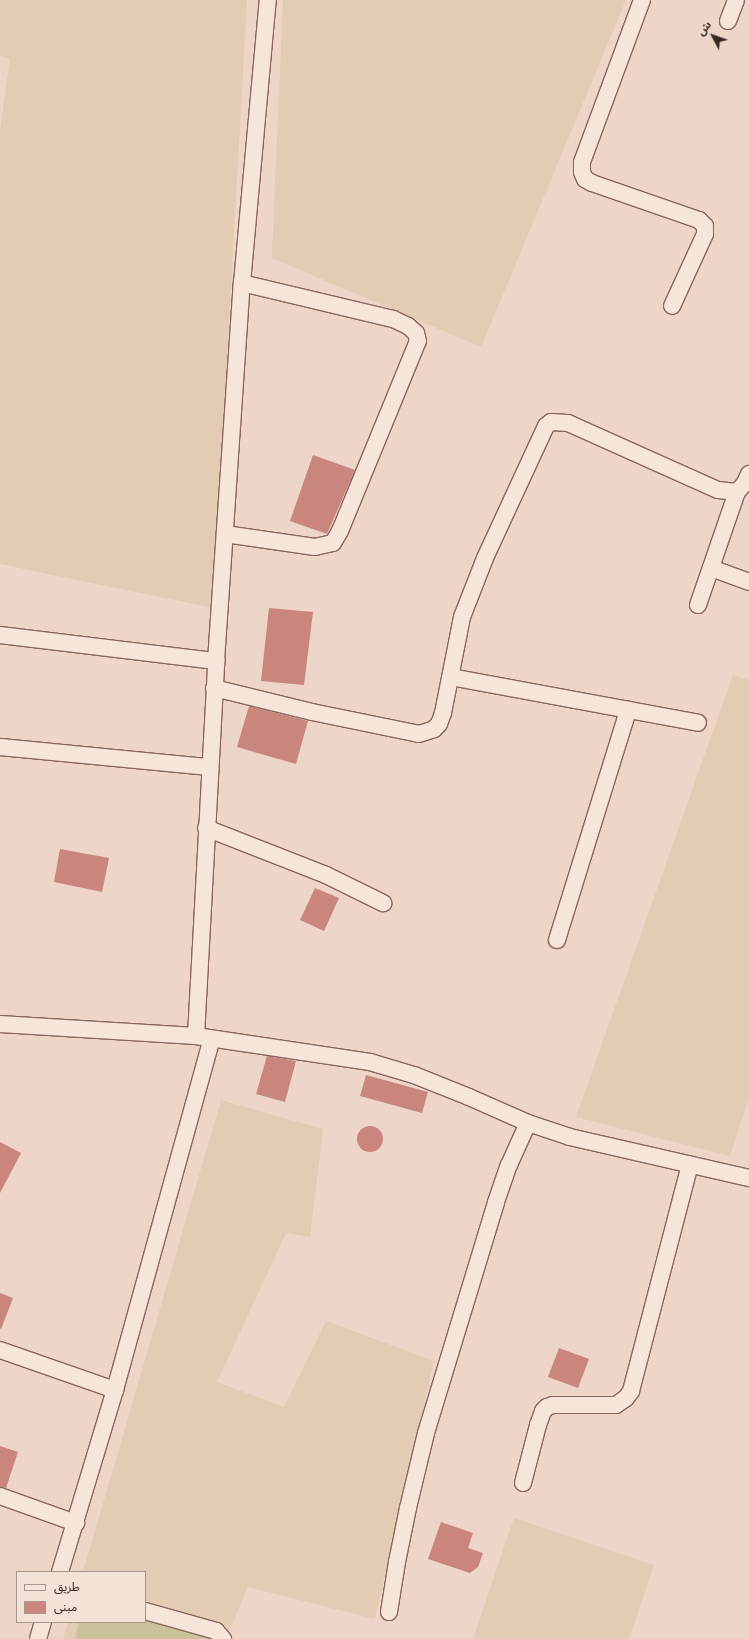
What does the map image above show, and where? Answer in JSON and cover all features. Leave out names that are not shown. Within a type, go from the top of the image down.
[{"type":"street","points":[[196,1036],[209,766],[242,283],[268,0]]},
{"type":"street","points":[[642,0],[582,162],[582,172],[585,179],[592,183],[699,220],[705,226],[706,234],[672,306]]},
{"type":"street","points":[[728,21],[736,0]]},
{"type":"street","points":[[225,534],[315,548],[333,543],[340,531],[418,341],[416,333],[408,326],[393,319],[242,283]]},
{"type":"street","points":[[214,688],[312,712],[419,734],[434,729],[439,724],[451,677],[462,617],[485,558],[546,426],[551,422],[568,423],[718,490],[737,492]]},
{"type":"street","points":[[698,605],[737,492],[746,483],[749,474]]},
{"type":"street","points":[[711,568],[749,582]]},
{"type":"street","points":[[0,634],[216,661]]},
{"type":"street","points":[[451,677],[698,723]]},
{"type":"street","points":[[557,940],[628,710]]},
{"type":"street","points":[[0,747],[209,766]]},
{"type":"street","points":[[206,828],[326,875],[383,903]]},
{"type":"street","points":[[0,1024],[196,1036],[376,1063],[414,1075],[528,1123],[570,1137],[749,1178]]},
{"type":"street","points":[[60,1571],[115,1390],[212,1039]]},
{"type":"street","points":[[389,1612],[408,1508],[426,1433],[496,1202],[509,1165],[528,1123]]},
{"type":"street","points":[[523,1483],[538,1425],[543,1412],[547,1407],[553,1405],[616,1405],[622,1402],[631,1391],[690,1165]]},
{"type":"street","points":[[0,1350],[115,1390]]},
{"type":"street","points":[[0,1496],[76,1523]]},
{"type":"street","points":[[146,1611],[216,1631],[223,1639]]},
{"type":"street","points":[[38,1639],[43,1623]]},
{"type":"shaded area","points":[[0,0],[247,0],[213,608],[0,564],[0,130],[10,59],[0,56]]},
{"type":"shaded area","points":[[283,0],[626,0],[481,347],[272,258]]},
{"type":"shaded area","points":[[733,675],[749,680],[749,1098],[730,1156],[576,1117]]},
{"type":"shaded area","points":[[221,1100],[323,1129],[310,1237],[286,1233],[217,1382],[284,1407],[326,1321],[434,1361],[375,1619],[248,1587],[226,1639],[63,1639],[68,1623],[146,1623],[146,1571],[83,1571]]},
{"type":"shaded area","points":[[514,1518],[654,1565],[629,1639],[473,1639]]},
{"type":"shaded area","points":[[146,1617],[215,1637],[214,1639],[75,1639],[79,1623],[146,1623]]},
{"type":"building","points":[[313,455],[355,470],[327,534],[290,521]]},
{"type":"building","points":[[269,608],[313,612],[304,685],[261,681]]},
{"type":"building","points":[[249,706],[308,721],[296,764],[237,747]]},
{"type":"building","points":[[60,849],[109,858],[102,892],[54,882]]},
{"type":"building","points":[[315,888],[339,898],[324,931],[300,920]]},
{"type":"building","points":[[267,1056],[296,1061],[285,1102],[256,1094]]},
{"type":"building","points":[[366,1075],[428,1092],[422,1113],[360,1096]]},
{"type":"building","points":[[370,1126],[379,1130],[383,1139],[379,1148],[370,1152],[361,1148],[357,1139],[361,1130]]},
{"type":"building","points":[[0,1142],[21,1153],[0,1193]]},
{"type":"building","points":[[0,1293],[13,1298],[1,1329],[0,1328]]},
{"type":"building","points":[[559,1348],[589,1359],[578,1388],[548,1377]]},
{"type":"building","points":[[0,1446],[18,1452],[6,1488],[0,1487]]},
{"type":"building","points":[[441,1522],[473,1533],[468,1548],[483,1553],[478,1567],[470,1573],[428,1559]]}]
